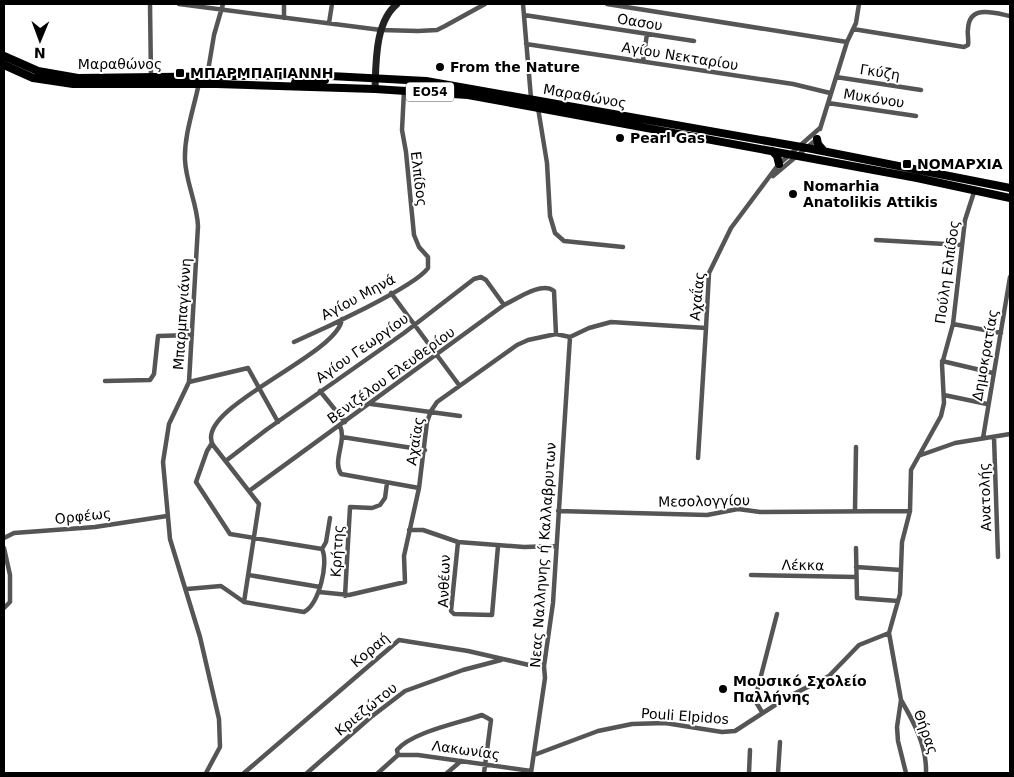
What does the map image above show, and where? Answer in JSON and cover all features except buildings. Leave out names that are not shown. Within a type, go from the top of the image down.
[{"type":"main road","name":"Μαραθώνος","points":[[4,56],[25,66],[61,76],[84,78],[207,77],[435,82],[531,98],[798,151],[1010,198]]},
{"type":"main road","name":"Μαραθώνος","points":[[4,65],[33,78],[66,84],[200,83],[283,86],[376,81],[404,90],[468,95],[772,150],[826,152],[1010,188]]},
{"type":"main road","points":[[817,139],[819,146],[826,152]]},
{"type":"main road","points":[[772,150],[777,156],[779,164]]},
{"type":"street","points":[[150,4],[150,77]]},
{"type":"street","points":[[179,4],[222,6],[284,18],[381,30],[437,30],[485,4]]},
{"type":"street","points":[[284,4],[284,18]]},
{"type":"street","points":[[329,23],[332,4]]},
{"type":"street","points":[[376,81],[381,30],[385,17],[397,4]]},
{"type":"street","points":[[523,4],[531,98]]},
{"type":"street","points":[[607,4],[847,42]]},
{"type":"street","points":[[798,151],[817,139],[830,93],[853,29],[859,4]]},
{"type":"street","points":[[207,77],[214,35],[222,6]]},
{"type":"street","points":[[853,29],[966,46],[969,42],[968,23],[975,14],[986,11],[1010,16]]},
{"type":"street","name":"Οασου","points":[[524,15],[694,42]]},
{"type":"street","points":[[643,61],[647,34]]},
{"type":"street","name":"Αγίου Νεκταρίου","points":[[526,44],[793,84],[830,93]]},
{"type":"street","name":"Γκύζη","points":[[836,76],[921,90]]},
{"type":"street","name":"Μπαρμπαγιάννη","points":[[200,83],[185,153],[198,226],[189,382],[169,424],[164,446],[163,483],[170,539],[187,589],[214,691],[220,733],[217,755],[206,773]]},
{"type":"street","name":"Ελπίδος","points":[[404,90],[403,143],[406,152],[414,235],[419,247],[428,258],[429,266]]},
{"type":"street","name":"Μυκόνου","points":[[828,103],[916,116]]},
{"type":"street","points":[[538,108],[547,163],[550,216],[554,233],[564,241],[623,247]]},
{"type":"street","points":[[798,151],[820,128]]},
{"type":"street","name":"Αχαΐας","points":[[572,336],[598,324],[611,322],[706,328],[708,278],[731,228],[779,164],[798,151]]},
{"type":"street","name":"Αχαΐας","points":[[768,180],[798,151]]},
{"type":"street","name":"Πούλη Ελπίδος","points":[[944,395],[942,361],[953,324],[965,220],[977,181]]},
{"type":"street","points":[[876,240],[962,245]]},
{"type":"street","name":"Αγίου Μηνά","points":[[294,342],[391,293],[425,272],[429,266]]},
{"type":"street","name":"Δημοκρατίας","points":[[983,438],[987,404],[1010,277]]},
{"type":"street","name":"Αγίου Γεωργίου","points":[[227,460],[478,278],[488,281],[504,305]]},
{"type":"street","name":"Βενιζέλου Ελευθερίου","points":[[249,491],[371,404],[504,305],[538,289],[550,288],[555,294],[556,334]]},
{"type":"street","points":[[391,293],[438,354],[459,385]]},
{"type":"street","points":[[322,549],[230,534],[196,484],[211,442],[214,426],[221,417],[330,337],[340,327],[342,319]]},
{"type":"street","points":[[953,324],[1001,333]]},
{"type":"street","points":[[698,458],[706,328]]},
{"type":"street","name":"Αχαϊας","points":[[345,596],[405,582],[404,556],[419,488],[430,413],[437,402],[519,344],[556,334],[572,336]]},
{"type":"street","points":[[105,381],[150,380],[154,374],[158,336],[192,335]]},
{"type":"street","name":"Νεας Nαλληνης ή Καλλαβρυτων","points":[[531,772],[545,678],[544,666],[553,603],[555,546],[572,336]]},
{"type":"street","points":[[942,361],[993,373]]},
{"type":"street","points":[[189,382],[248,368],[278,422]]},
{"type":"street","points":[[320,391],[345,422]]},
{"type":"street","points":[[889,633],[898,601],[902,542],[910,511],[911,470],[938,423],[944,395],[987,404]]},
{"type":"street","points":[[371,404],[460,416]]},
{"type":"street","points":[[340,426],[342,437],[338,465],[340,474],[419,488]]},
{"type":"street","points":[[919,456],[944,446],[1010,434]]},
{"type":"street","points":[[342,437],[425,450]]},
{"type":"street","name":"Ανατολής","points":[[994,437],[998,556]]},
{"type":"street","points":[[211,442],[227,460],[259,506],[244,602]]},
{"type":"street","points":[[855,511],[856,447]]},
{"type":"street","name":"Κρήτης","points":[[345,596],[350,507],[372,508],[380,505],[385,498],[387,483]]},
{"type":"street","name":"Μεσολογγίου","points":[[558,511],[708,515],[738,509],[760,512],[910,511]]},
{"type":"street","name":"Ορφέως","points":[[4,538],[14,533],[94,527],[166,516]]},
{"type":"street","points":[[187,589],[221,586],[244,602],[300,612],[313,606],[320,590],[324,557],[322,549],[326,542],[330,518]]},
{"type":"street","points":[[409,530],[423,530],[458,542]]},
{"type":"street","name":"Ανθέων","points":[[498,546],[492,615],[454,614],[452,611],[458,542],[498,546],[555,546]]},
{"type":"street","points":[[4,548],[11,583],[10,602],[4,608]]},
{"type":"street","points":[[856,548],[856,596],[858,599],[898,601]]},
{"type":"street","points":[[856,568],[901,570]]},
{"type":"street","points":[[249,575],[345,596]]},
{"type":"street","name":"Λέκκα","points":[[750,575],[856,577]]},
{"type":"street","points":[[762,712],[756,702],[756,695],[777,614]]},
{"type":"street","name":"Θήρας","points":[[889,633],[901,700],[897,728],[900,756],[906,773]]},
{"type":"street","name":"Pouli Elpidos","points":[[534,755],[598,731],[632,724],[665,723],[729,733],[762,712],[824,679],[859,645],[889,633]]},
{"type":"street","name":"Κοραή","points":[[244,773],[396,642],[405,640],[544,666]]},
{"type":"street","name":"Κριεζώτου","points":[[307,773],[370,717],[405,692],[463,670],[505,659]]},
{"type":"street","name":"Θήρας","points":[[901,700],[911,716],[922,743],[926,773]]},
{"type":"street","points":[[378,773],[398,755],[397,750],[402,744],[482,715],[491,720],[484,773]]},
{"type":"street","points":[[778,773],[780,742]]},
{"type":"street","points":[[749,773],[750,750]]},
{"type":"street","name":"Λακωνίας","points":[[398,755],[418,755],[531,772]]},
{"type":"street","points":[[447,773],[461,761]]},
{"type":"place","name":"From the Nature","points":[[440,67]]},
{"type":"place","name":"ΜΠΑΡΜΠΑΓΙΑΝΝΗ","points":[[180,73]]},
{"type":"place","name":"Pearl Gas","points":[[620,138]]},
{"type":"place","name":"ΝΟΜΑΡΧΙΑ","points":[[907,164]]},
{"type":"place","name":"Nomarhia Anatolikis Attikis","points":[[793,194]]},
{"type":"place","name":"Μουσικό Σχολείο Παλλήνης","points":[[723,689]]}]
